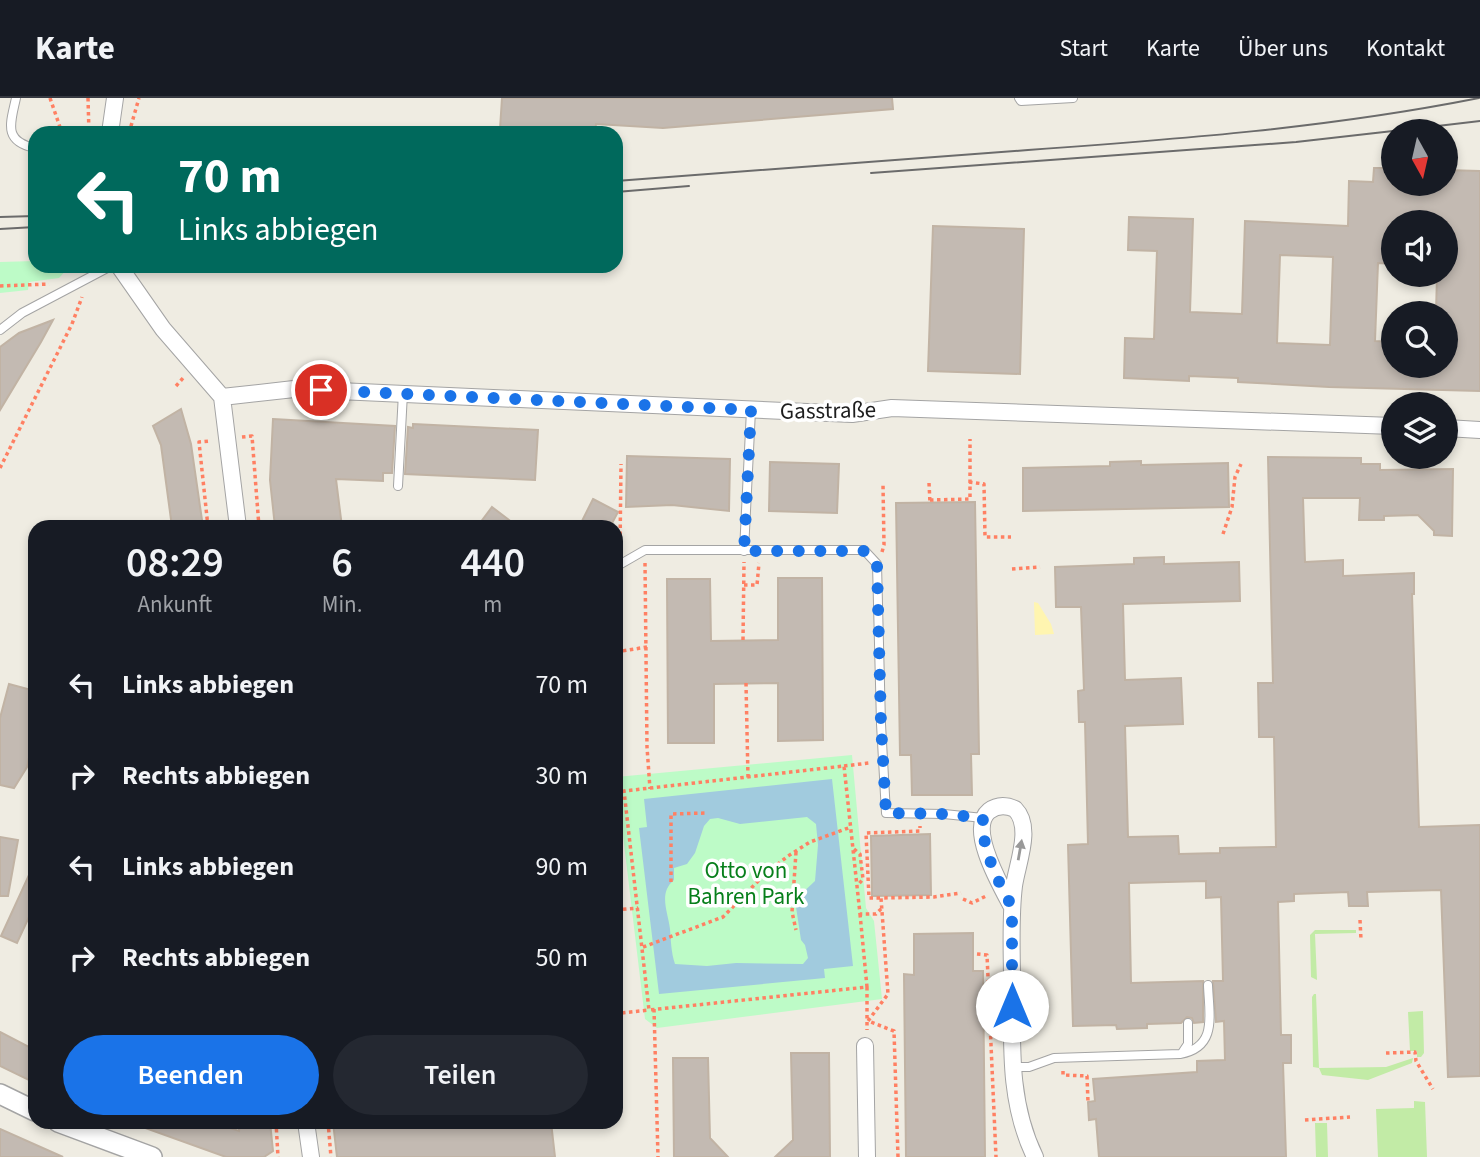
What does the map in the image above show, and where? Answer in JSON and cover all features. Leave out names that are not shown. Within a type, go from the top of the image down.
[{"type":"street","points":[[111,126],[115,98]]},
{"type":"street","points":[[124,273],[163,329],[222,397],[237,520]]},
{"type":"street","name":"Gasstraße","points":[[222,397],[294,389],[852,414],[892,408],[1381,426]]},
{"type":"street","points":[[1458,429],[1480,430]]},
{"type":"street","points":[[1012,907],[993,870],[982,832],[983,818],[995,808],[1009,806],[1020,814],[1023,820],[1023,838],[1012,907],[1013,1067],[1020,1119],[1035,1157]]},
{"type":"street","points":[[865,1046],[867,1157]]},
{"type":"street","points":[[0,1094],[28,1108]]},
{"type":"street","points":[[77,1129],[152,1157]]},
{"type":"street","points":[[304,1157],[306,1130]]},
{"type":"street","points":[[306,1130],[311,1157]]},
{"type":"lane","points":[[16,98],[10,122],[12,133],[18,142],[28,146]]},
{"type":"lane","points":[[1019,98],[1021,101],[1073,98]]},
{"type":"lane","points":[[0,330],[22,313],[97,273]]},
{"type":"lane","points":[[398,486],[403,393]]},
{"type":"lane","points":[[744,551],[751,410]]},
{"type":"lane","points":[[623,565],[645,550],[864,551],[877,564],[886,813],[983,818]]},
{"type":"lane","points":[[1013,1067],[1029,1067],[1054,1058],[1191,1052],[1206,1040],[1209,1031],[1208,985]]},
{"type":"lane","points":[[1180,1054],[1187,1049],[1188,1023]]},
{"type":"path","points":[[50,98],[60,126]]},
{"type":"path","points":[[88,98],[89,126]]},
{"type":"path","points":[[131,126],[139,98]]},
{"type":"path","points":[[0,286],[76,284],[83,293],[72,324],[0,468]]},
{"type":"path","points":[[252,436],[258,520]]},
{"type":"path","points":[[929,483],[930,501],[970,499],[970,439]]},
{"type":"path","points":[[199,442],[207,520]]},
{"type":"path","points":[[619,520],[621,464]]},
{"type":"path","points":[[1223,534],[1232,508],[1234,477],[1241,464]]},
{"type":"path","points":[[969,482],[984,484],[985,537],[1011,537]]},
{"type":"path","points":[[877,564],[884,545],[883,484]]},
{"type":"path","points":[[645,550],[647,747],[650,789]]},
{"type":"path","points":[[744,584],[757,585],[760,551]]},
{"type":"path","points":[[1012,569],[1040,567]]},
{"type":"path","points":[[743,640],[744,572]]},
{"type":"path","points":[[623,651],[647,647]]},
{"type":"path","points":[[746,683],[748,778]]},
{"type":"path","points":[[658,1157],[651,1010],[624,791],[883,762]]},
{"type":"path","points":[[844,766],[867,987],[868,1021],[865,1046]]},
{"type":"path","points":[[671,882],[671,814],[706,813]]},
{"type":"path","points":[[643,947],[723,917],[764,875],[796,851],[810,842],[851,827]]},
{"type":"path","points":[[920,828],[920,831],[885,829],[866,833],[869,898],[934,897],[961,893]]},
{"type":"path","points":[[853,847],[860,854],[862,866],[863,879],[857,886]]},
{"type":"path","points":[[796,851],[792,912],[796,930]]},
{"type":"path","points":[[862,866],[868,865]]},
{"type":"path","points":[[963,899],[972,903],[1002,889]]},
{"type":"path","points":[[868,1021],[888,994],[881,898]]},
{"type":"path","points":[[623,909],[638,908]]},
{"type":"path","points":[[860,914],[876,914],[882,908]]},
{"type":"path","points":[[1360,920],[1361,940]]},
{"type":"path","points":[[977,954],[987,955],[996,1157]]},
{"type":"path","points":[[623,1013],[867,987]]},
{"type":"path","points":[[868,1021],[894,1031],[898,1157]]},
{"type":"path","points":[[1386,1053],[1415,1052],[1416,1061],[1433,1089]]},
{"type":"path","points":[[1063,1075],[1087,1076],[1088,1102]]},
{"type":"path","points":[[1305,1120],[1350,1117]]},
{"type":"path","points":[[276,1129],[278,1157]]},
{"type":"path","points":[[329,1129],[331,1157]]},
{"type":"green space","points":[[28,261],[28,273],[64,273],[59,278],[29,282],[28,290],[0,293],[0,262]]},
{"type":"green space","name":"Otto von Bahren Park","points":[[852,755],[866,908],[874,921],[882,999],[657,1028],[645,1019],[623,835],[623,776]]},
{"type":"green space","points":[[1315,930],[1356,930],[1356,933],[1315,934],[1317,980],[1311,977],[1310,935]]},
{"type":"green space","points":[[1316,994],[1319,1068],[1313,1067]]},
{"type":"green space","points":[[1423,1011],[1424,1053],[1417,1057],[1417,1051],[1410,1051],[1408,1012]]},
{"type":"green space","points":[[1413,1058],[1412,1063],[1368,1080],[1322,1075],[1319,1068],[1386,1067]]},
{"type":"green space","points":[[1414,1101],[1425,1102],[1427,1157],[1378,1157],[1376,1109],[1414,1108]]},
{"type":"green space","points":[[1315,1123],[1327,1123],[1328,1157],[1316,1157]]},
{"type":"sand","points":[[1034,602],[1038,603],[1054,634],[1035,635]]},
{"type":"water","points":[[832,779],[853,966],[824,969],[825,978],[659,994],[639,828],[647,827],[644,799]],"holes":[[[807,817],[816,824],[818,845],[815,881],[798,897],[796,907],[801,940],[808,958],[803,964],[675,964],[665,903],[666,891],[674,880],[674,868],[687,864],[695,853],[704,826],[710,819],[718,818],[740,824]]]},
{"type":"building","points":[[502,98],[892,98],[893,109],[663,128],[596,124],[500,126]]},
{"type":"building","points":[[1374,168],[1381,168],[1381,196],[1458,196],[1458,170],[1480,171],[1480,391],[1329,387],[1238,382],[1238,378],[1189,376],[1189,381],[1124,378],[1125,338],[1154,339],[1157,251],[1128,250],[1129,217],[1193,219],[1190,312],[1242,314],[1245,221],[1348,226],[1349,181],[1373,182]],"holes":[[[1381,210],[1458,210],[1458,287],[1437,287],[1436,301],[1458,301],[1458,378],[1381,378],[1381,341],[1375,341],[1378,263],[1381,263]],[[1280,255],[1333,257],[1330,345],[1277,343]]]},
{"type":"building","points":[[933,226],[1024,229],[1020,374],[928,371]]},
{"type":"building","points":[[53,320],[0,410],[0,347],[19,333]]},
{"type":"building","points":[[181,409],[191,444],[202,520],[171,520],[161,445],[153,426]]},
{"type":"building","points":[[273,419],[395,426],[392,473],[383,473],[383,481],[336,479],[341,520],[274,520],[270,480]]},
{"type":"building","points":[[413,424],[538,430],[535,480],[405,474],[408,427],[413,428]]},
{"type":"building","points":[[627,456],[730,459],[729,511],[672,505],[626,507]]},
{"type":"building","points":[[1268,457],[1361,458],[1361,464],[1380,464],[1380,470],[1453,469],[1452,536],[1434,535],[1434,531],[1418,515],[1384,516],[1384,520],[1359,520],[1360,498],[1303,498],[1305,562],[1343,560],[1343,576],[1414,573],[1412,594],[1419,827],[1480,825],[1480,1076],[1448,1077],[1441,890],[1367,892],[1368,906],[1349,906],[1348,892],[1294,894],[1294,901],[1278,902],[1281,1035],[1291,1035],[1291,1063],[1283,1063],[1286,1157],[1099,1157],[1096,1119],[1089,1120],[1088,1102],[1095,1101],[1093,1079],[1197,1072],[1197,1061],[1225,1060],[1224,1021],[1216,1022],[1213,981],[1223,981],[1221,897],[1206,898],[1206,881],[1129,883],[1131,983],[1203,981],[1203,1022],[1194,1023],[1192,1018],[1187,1017],[1181,1023],[1147,1024],[1147,1028],[1117,1029],[1116,1025],[1073,1026],[1068,845],[1088,844],[1085,722],[1079,722],[1078,691],[1084,690],[1081,607],[1056,607],[1055,567],[1134,564],[1134,558],[1164,557],[1164,564],[1239,562],[1240,601],[1123,604],[1125,680],[1181,678],[1183,724],[1125,726],[1128,837],[1178,836],[1179,854],[1220,853],[1220,848],[1276,847],[1274,737],[1259,737],[1258,683],[1273,683]]},
{"type":"building","points":[[1141,461],[1141,465],[1228,463],[1229,507],[1023,511],[1023,468],[1110,466],[1110,462]]},
{"type":"building","points":[[770,462],[839,464],[837,513],[769,511]]},
{"type":"building","points":[[593,499],[618,512],[614,520],[582,520]]},
{"type":"building","points":[[975,502],[979,754],[971,754],[972,795],[912,795],[911,755],[900,755],[896,503]]},
{"type":"building","points":[[492,507],[509,520],[482,520]]},
{"type":"building","points":[[778,578],[822,578],[823,740],[778,741],[778,683],[714,684],[714,743],[668,743],[667,579],[710,579],[711,641],[778,640]]},
{"type":"building","points":[[9,684],[28,689],[28,762],[14,788],[0,785],[0,718]]},
{"type":"building","points":[[930,834],[931,895],[872,896],[871,836]]},
{"type":"building","points":[[0,837],[18,840],[8,896],[0,896]]},
{"type":"building","points":[[28,877],[28,919],[17,943],[1,936]]},
{"type":"building","points":[[973,933],[973,971],[983,971],[985,1157],[906,1157],[904,974],[914,975],[914,934]]},
{"type":"building","points":[[0,1032],[28,1046],[28,1080],[0,1066]]},
{"type":"building","points":[[791,1053],[829,1053],[830,1157],[775,1157],[793,1140]]},
{"type":"building","points":[[673,1058],[708,1058],[710,1138],[728,1157],[674,1157]]},
{"type":"building","points":[[0,1129],[63,1157],[0,1157]]},
{"type":"building","points":[[148,1129],[271,1129],[273,1151],[264,1157],[226,1157]]},
{"type":"building","points":[[334,1129],[552,1129],[555,1157],[337,1157]]},
{"type":"tram line","points":[[623,180],[1198,137],[1310,125],[1479,98]]},
{"type":"tram line","points":[[1458,124],[1480,121]]},
{"type":"tram line","points":[[871,173],[1296,142],[1381,132]]},
{"type":"tram line","points":[[623,191],[689,186]]},
{"type":"tram line","points":[[0,217],[28,216]]},
{"type":"tram line","points":[[0,229],[28,227]]},
{"type":"route","points":[[321,390],[751,410],[744,551],[864,551],[877,564],[886,813],[983,818],[982,832],[993,870],[1012,907],[1012,1006]]}]
